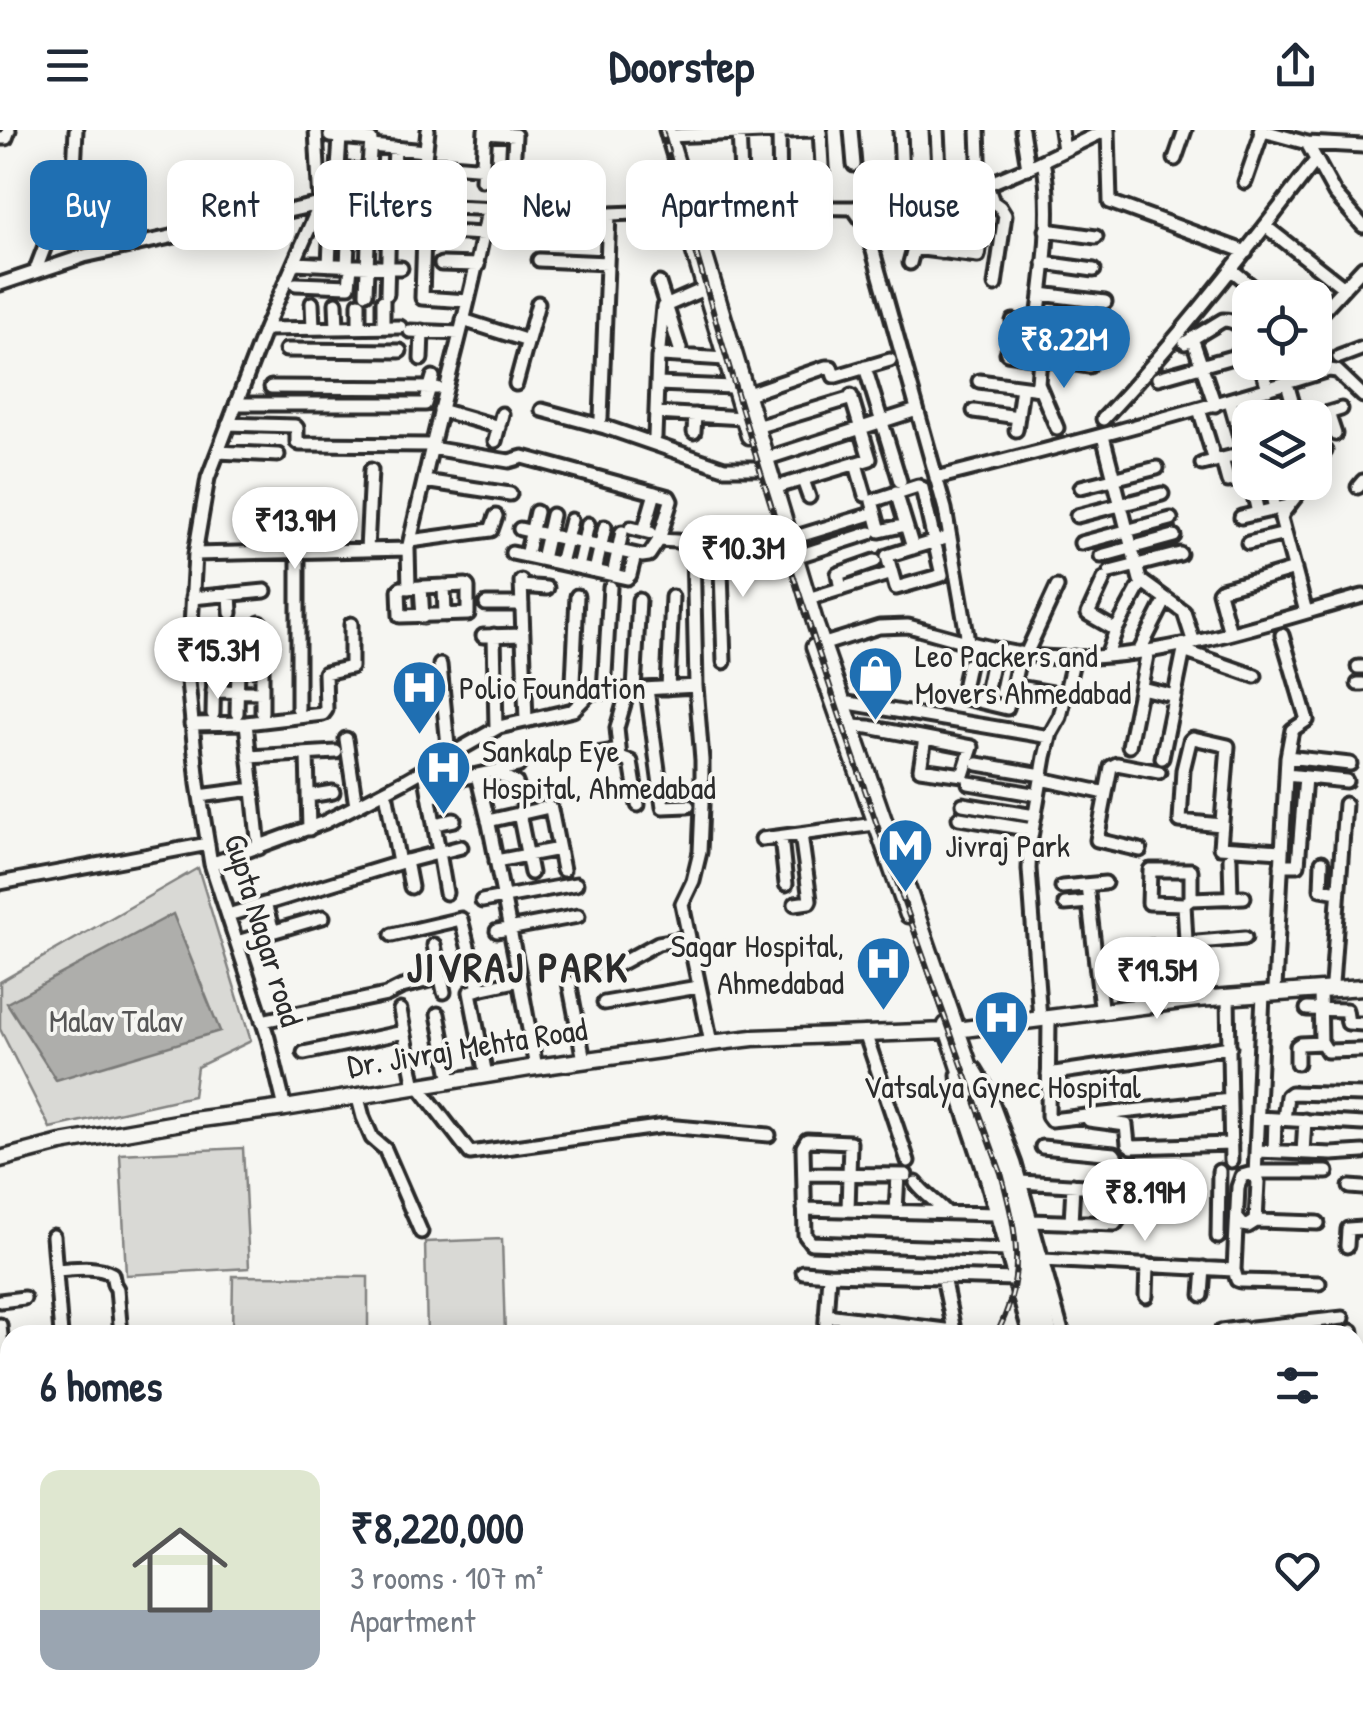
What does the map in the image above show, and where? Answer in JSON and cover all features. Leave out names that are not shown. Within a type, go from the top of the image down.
[{"type":"main road","points":[[665,132],[673,160]]},
{"type":"main road","points":[[696,250],[724,359],[739,391]]},
{"type":"main road","points":[[699,250],[874,824],[952,1027]]},
{"type":"main road","points":[[762,464],[774,488],[784,538],[795,557],[818,646],[852,726],[973,1091],[1038,1325]]},
{"type":"main road","points":[[1043,1017],[1189,996],[1363,984]]},
{"type":"main road","points":[[284,1106],[725,1041],[952,1027],[1269,991]]},
{"type":"main road","name":"Dr. Jivraj Mehta Road","points":[[0,1155],[58,1138],[191,1115],[284,1106],[534,1062],[749,1032],[952,1027]]},
{"type":"main road","points":[[973,1091],[1003,1162],[1048,1325]]},
{"type":"street","points":[[0,138],[6,138],[9,130]]},
{"type":"street","points":[[35,272],[74,170],[76,130]]},
{"type":"street","name":"Gupta Nagar road","points":[[316,130],[318,160]]},
{"type":"street","points":[[425,160],[428,130]]},
{"type":"street","points":[[665,132],[812,130]]},
{"type":"street","points":[[820,130],[822,160]]},
{"type":"street","points":[[852,130],[854,160]]},
{"type":"street","points":[[900,130],[901,160]]},
{"type":"street","points":[[937,130],[940,160]]},
{"type":"street","points":[[978,130],[981,160]]},
{"type":"street","points":[[1022,130],[1028,168]]},
{"type":"street","points":[[1061,130],[1064,150]]},
{"type":"street","points":[[995,180],[1107,130],[1110,202],[1246,252]]},
{"type":"street","points":[[1175,160],[1185,130]]},
{"type":"street","points":[[1245,182],[1262,130],[1307,143],[1363,146]]},
{"type":"street","points":[[1347,130],[1348,145]]},
{"type":"street","points":[[467,173],[482,174],[511,170],[516,136],[485,131],[482,174]]},
{"type":"street","points":[[779,131],[779,160]]},
{"type":"street","points":[[739,132],[740,160]]},
{"type":"street","points":[[339,160],[343,135],[372,139],[421,160]]},
{"type":"street","points":[[1307,143],[1336,194],[1363,226]]},
{"type":"street","points":[[394,148],[394,160]]},
{"type":"street","points":[[1103,419],[1232,270],[1316,160]]},
{"type":"street","points":[[1043,161],[1046,230],[1036,358],[1040,389],[1057,428]]},
{"type":"street","points":[[994,285],[1005,215],[995,203]]},
{"type":"street","points":[[0,284],[84,256],[314,205]]},
{"type":"street","points":[[833,208],[853,208]]},
{"type":"street","points":[[606,214],[626,214]]},
{"type":"street","points":[[601,418],[609,214]]},
{"type":"street","points":[[423,616],[409,545],[487,216]]},
{"type":"street","name":"Gupta Nagar road","points":[[284,1106],[262,1021],[211,864],[191,724],[189,666],[195,554],[208,478],[314,218]]},
{"type":"street","points":[[1266,226],[1344,288]]},
{"type":"street","points":[[1046,230],[1096,237]]},
{"type":"street","points":[[468,301],[422,298],[424,234],[484,234]]},
{"type":"street","points":[[910,263],[914,248],[978,256],[979,250]]},
{"type":"street","points":[[329,250],[329,265]]},
{"type":"street","points":[[296,284],[349,286],[349,250]]},
{"type":"street","points":[[348,351],[348,328],[362,298],[368,250]]},
{"type":"street","points":[[383,327],[388,250]]},
{"type":"street","points":[[873,250],[936,478],[968,641]]},
{"type":"street","points":[[539,260],[607,263]]},
{"type":"street","points":[[1044,263],[1094,270]]},
{"type":"street","points":[[294,264],[402,268]]},
{"type":"street","points":[[441,264],[478,266]]},
{"type":"street","points":[[1332,301],[1363,267]]},
{"type":"street","points":[[1232,270],[1244,280]]},
{"type":"street","points":[[659,283],[680,349]]},
{"type":"street","points":[[659,348],[660,316],[665,305],[704,290]]},
{"type":"street","points":[[1040,294],[1104,302]]},
{"type":"street","points":[[312,303],[314,328]]},
{"type":"street","points":[[336,303],[348,328]]},
{"type":"street","points":[[516,384],[538,303]]},
{"type":"street","points":[[1215,405],[1189,341],[1223,320],[1232,322]]},
{"type":"street","points":[[1012,322],[1096,334]]},
{"type":"street","points":[[266,329],[411,330],[461,326],[528,340]]},
{"type":"street","points":[[411,330],[421,359]]},
{"type":"street","points":[[1339,357],[1363,348]]},
{"type":"street","points":[[286,350],[400,351]]},
{"type":"street","points":[[1007,353],[1089,366]]},
{"type":"street","points":[[654,437],[660,356],[724,359]]},
{"type":"street","points":[[1158,378],[1232,357]]},
{"type":"street","points":[[657,384],[739,391],[826,367],[831,367],[836,376],[890,360]]},
{"type":"street","points":[[865,368],[913,548]]},
{"type":"street","points":[[936,478],[1230,401],[1329,370],[1337,371],[1363,396]]},
{"type":"street","points":[[1265,380],[1268,389]]},
{"type":"street","points":[[979,381],[1040,389]]},
{"type":"street","points":[[265,404],[273,382],[346,388],[432,382],[446,389]]},
{"type":"street","points":[[236,404],[426,404],[432,382]]},
{"type":"street","points":[[1286,383],[1291,400]]},
{"type":"street","points":[[974,411],[1017,424],[1022,387]]},
{"type":"street","points":[[346,388],[346,404]]},
{"type":"street","points":[[656,412],[749,422],[851,397],[870,459],[774,488]]},
{"type":"street","points":[[1230,401],[1232,406]]},
{"type":"street","points":[[1200,409],[1213,462],[1228,482],[1232,481]]},
{"type":"street","points":[[1332,412],[1341,409]]},
{"type":"street","points":[[440,410],[500,420],[495,441]]},
{"type":"street","points":[[542,410],[724,468],[762,464],[917,410]]},
{"type":"street","points":[[694,432],[695,415]]},
{"type":"street","points":[[228,424],[295,426],[300,444],[431,447],[509,461],[523,457],[671,500],[649,555],[526,530]]},
{"type":"street","points":[[1332,425],[1335,434]]},
{"type":"street","points":[[1102,436],[1140,580],[1184,612],[1188,647],[1162,758]]},
{"type":"street","points":[[218,452],[278,455]]},
{"type":"street","points":[[1213,462],[1232,457]]},
{"type":"street","points":[[856,464],[865,494]]},
{"type":"street","points":[[1081,487],[1157,468]]},
{"type":"street","points":[[366,550],[371,470]]},
{"type":"street","points":[[803,480],[809,497]]},
{"type":"street","points":[[424,481],[510,494]]},
{"type":"street","points":[[906,525],[882,532],[873,499],[898,487],[920,487],[936,541],[942,576],[898,588],[887,556],[936,541],[950,537]]},
{"type":"street","points":[[211,864],[309,829],[496,728],[573,710],[597,692],[618,551],[655,493]]},
{"type":"street","points":[[1076,516],[1162,494]]},
{"type":"street","points":[[278,552],[284,504],[287,500],[310,502],[314,505],[304,551],[298,708]]},
{"type":"street","points":[[1255,500],[1258,513]]},
{"type":"street","points":[[1278,500],[1306,612]]},
{"type":"street","points":[[1241,517],[1282,508],[1290,500]]},
{"type":"street","points":[[526,556],[526,530],[536,512]]},
{"type":"street","points":[[542,559],[552,515]]},
{"type":"street","points":[[633,530],[694,542],[784,538],[868,515]]},
{"type":"street","points":[[195,554],[366,550],[409,545],[491,530],[496,516]]},
{"type":"street","points":[[1081,543],[1171,519]]},
{"type":"street","points":[[560,564],[571,520]]},
{"type":"street","points":[[578,567],[588,524]]},
{"type":"street","points":[[595,571],[605,527]]},
{"type":"street","points":[[795,557],[870,532]]},
{"type":"street","points":[[1248,543],[1285,534]]},
{"type":"street","points":[[1101,556],[1174,536]]},
{"type":"street","points":[[720,539],[724,662]]},
{"type":"street","points":[[694,542],[696,686],[702,760],[700,852],[682,904],[710,1038]]},
{"type":"street","points":[[512,552],[595,571],[611,581],[629,577],[635,555]]},
{"type":"street","points":[[1116,630],[1088,614],[1107,576],[1180,554]]},
{"type":"street","points":[[841,589],[838,574],[875,561]]},
{"type":"street","points":[[1230,634],[1219,592],[1222,589],[1295,569]]},
{"type":"street","points":[[808,599],[885,575]]},
{"type":"street","points":[[526,721],[521,584],[547,588]]},
{"type":"street","points":[[444,586],[446,615]]},
{"type":"street","points":[[468,586],[468,614],[400,616],[400,589],[415,587],[468,586]]},
{"type":"street","points":[[960,697],[1007,708],[1023,653],[1057,587]]},
{"type":"street","points":[[1107,655],[1138,590]]},
{"type":"street","points":[[192,598],[265,591]]},
{"type":"street","points":[[230,594],[231,613]]},
{"type":"street","points":[[577,596],[573,682],[597,692],[696,686]]},
{"type":"street","points":[[818,646],[892,625],[1023,653],[1074,658],[1144,652],[1188,647],[1363,596]]},
{"type":"street","points":[[668,688],[672,597]]},
{"type":"street","points":[[639,600],[636,690],[663,807],[688,806]]},
{"type":"street","points":[[486,604],[522,604]]},
{"type":"street","points":[[1129,746],[1144,652],[1163,605]]},
{"type":"street","points":[[190,644],[259,639],[260,623]]},
{"type":"street","points":[[191,724],[324,714],[326,672],[351,668],[351,624]]},
{"type":"street","points":[[496,728],[488,636],[523,635]]},
{"type":"street","points":[[1256,1221],[1256,1152],[1287,757],[1292,730],[1307,720],[1282,635]]},
{"type":"street","points":[[1188,647],[1255,676]]},
{"type":"street","points":[[1074,658],[1041,776],[1029,869],[1048,1074],[1048,1118],[1125,1124],[1132,1147],[1231,1144]]},
{"type":"street","points":[[987,725],[993,660]]},
{"type":"street","points":[[955,720],[968,664]]},
{"type":"street","points":[[440,665],[449,756]]},
{"type":"street","points":[[189,666],[262,669],[262,712]]},
{"type":"street","points":[[212,714],[214,666]]},
{"type":"street","points":[[238,667],[237,692],[249,757],[258,848]]},
{"type":"street","points":[[1013,686],[1065,695]]},
{"type":"street","points":[[1140,688],[1176,696]]},
{"type":"street","points":[[636,690],[616,728],[620,759],[631,762],[638,805]]},
{"type":"street","points":[[214,691],[262,692]]},
{"type":"street","points":[[843,702],[1050,737]]},
{"type":"street","points":[[852,726],[868,727],[972,747],[964,774],[920,769],[925,738]]},
{"type":"street","points":[[1220,825],[1180,820],[1183,770],[1193,738],[1228,746],[1219,844],[1223,848],[1282,851]]},
{"type":"street","points":[[346,739],[356,806]]},
{"type":"street","points":[[591,755],[618,750]]},
{"type":"street","points":[[249,757],[336,752]]},
{"type":"street","points":[[307,754],[309,829]]},
{"type":"street","points":[[1287,757],[1350,764]]},
{"type":"street","points":[[978,764],[1106,793]]},
{"type":"street","points":[[1140,850],[1096,840],[1106,793],[1113,765],[1159,772]]},
{"type":"street","points":[[454,780],[518,766]]},
{"type":"street","points":[[499,771],[516,784],[532,874]]},
{"type":"street","points":[[477,775],[504,896],[503,930],[520,980],[534,1062]]},
{"type":"street","points":[[1286,775],[1346,781]]},
{"type":"street","points":[[426,777],[446,893]]},
{"type":"street","points":[[1281,865],[1298,865],[1305,777]]},
{"type":"street","points":[[969,783],[1038,796]]},
{"type":"street","points":[[200,796],[252,789]]},
{"type":"street","points":[[308,796],[333,792]]},
{"type":"street","points":[[430,796],[448,794]]},
{"type":"street","points":[[388,798],[411,887]]},
{"type":"street","points":[[963,804],[1034,816]]},
{"type":"street","points":[[1345,804],[1326,987],[1314,1009],[1326,1051],[1363,1050]]},
{"type":"street","points":[[488,821],[521,807],[551,809],[563,870]]},
{"type":"street","points":[[959,818],[1032,830]]},
{"type":"street","points":[[435,824],[454,820]]},
{"type":"street","points":[[762,839],[874,824]]},
{"type":"street","points":[[795,904],[810,901],[801,834]]},
{"type":"street","points":[[781,837],[786,884]]},
{"type":"street","points":[[0,883],[208,844]]},
{"type":"street","points":[[228,915],[461,847]]},
{"type":"street","points":[[496,861],[559,849]]},
{"type":"street","points":[[1189,996],[1187,901],[1238,897],[1230,858]]},
{"type":"street","points":[[1322,862],[1321,889],[1338,892]]},
{"type":"street","points":[[482,901],[576,884]]},
{"type":"street","points":[[1087,884],[1101,1007]]},
{"type":"street","points":[[1062,887],[1105,884]]},
{"type":"street","points":[[1064,904],[1089,902]]},
{"type":"street","points":[[266,904],[273,931]]},
{"type":"street","points":[[503,930],[578,916]]},
{"type":"street","points":[[236,942],[323,917]]},
{"type":"street","points":[[392,935],[460,919],[479,989]]},
{"type":"street","points":[[601,974],[658,943],[688,938]]},
{"type":"street","points":[[1150,947],[1246,938]]},
{"type":"street","points":[[434,946],[444,992]]},
{"type":"street","points":[[262,1021],[386,995],[441,977]]},
{"type":"street","points":[[485,1070],[470,992],[520,980]]},
{"type":"street","points":[[568,982],[583,1055]]},
{"type":"street","points":[[604,1003],[698,987]]},
{"type":"street","points":[[1228,997],[1231,1160]]},
{"type":"street","points":[[1314,1009],[1346,1010],[1348,1023],[1363,1024]]},
{"type":"street","points":[[400,1010],[417,1085],[470,1153],[665,1126],[770,1135]]},
{"type":"street","points":[[438,1014],[450,1076]]},
{"type":"street","points":[[304,1053],[404,1032]]},
{"type":"street","points":[[865,1033],[908,1161]]},
{"type":"street","points":[[1297,1063],[1298,1044],[1321,1042]]},
{"type":"street","points":[[1048,1074],[1230,1046]]},
{"type":"street","points":[[961,1055],[988,1089],[1032,1221],[1060,1325]]},
{"type":"street","points":[[961,1055],[960,1099],[1027,1325]]},
{"type":"street","points":[[1274,1152],[1290,1093],[1363,1095]]},
{"type":"street","points":[[358,1098],[362,1118],[372,1138],[384,1149],[420,1232]]},
{"type":"street","points":[[1070,1118],[1230,1100]]},
{"type":"street","points":[[1259,1118],[1363,1124]]},
{"type":"street","points":[[1303,1154],[1305,1120]]},
{"type":"street","points":[[848,1210],[852,1145],[847,1140],[807,1140],[804,1234],[811,1243],[1007,1250]]},
{"type":"street","points":[[1020,1182],[1118,1188],[1118,1157],[1114,1154],[1042,1147]]},
{"type":"street","points":[[1256,1152],[1363,1152]]},
{"type":"street","points":[[1218,1237],[1219,1171]]},
{"type":"street","points":[[1319,1283],[1237,1280],[1234,1270],[1238,1187],[1242,1176],[1248,1174],[1327,1172]]},
{"type":"street","points":[[804,1174],[907,1178],[946,1212]]},
{"type":"street","points":[[896,1211],[907,1178]]},
{"type":"street","points":[[1070,1223],[1073,1186]]},
{"type":"street","points":[[1032,1221],[1116,1224],[1120,1197]]},
{"type":"street","points":[[1218,1197],[1238,1198]]},
{"type":"street","points":[[804,1209],[996,1214]]},
{"type":"street","points":[[1237,1218],[1248,1226],[1256,1221],[1318,1223]]},
{"type":"street","points":[[1347,1246],[1348,1229],[1363,1228]]},
{"type":"street","points":[[54,1236],[60,1325]]},
{"type":"street","points":[[1043,1260],[1234,1270]]},
{"type":"street","points":[[1146,1296],[1147,1265]]},
{"type":"street","points":[[1202,1295],[1204,1268]]},
{"type":"street","points":[[56,1270],[95,1269],[112,1274],[118,1290],[120,1325]]},
{"type":"street","points":[[804,1272],[1015,1279]]},
{"type":"street","points":[[826,1325],[829,1274]]},
{"type":"street","points":[[943,1277],[953,1325]]},
{"type":"street","points":[[0,1301],[24,1298]]},
{"type":"street","points":[[826,1315],[875,1325]]},
{"type":"street","points":[[1291,1325],[1343,1318]]},
{"type":"street","points":[[1323,1320],[1323,1325]]},
{"type":"street","points":[[1269,1715],[1284,1715]]},
{"type":"green space","name":"Malav Talav","points":[[198,868],[251,1041],[197,1067],[193,1096],[50,1128],[0,1029],[0,982]]},
{"type":"green space","points":[[243,1148],[249,1268],[126,1275],[120,1154]]},
{"type":"green space","points":[[502,1239],[505,1325],[427,1325],[425,1242]]},
{"type":"green space","points":[[233,1276],[368,1277],[368,1325],[232,1325]]},
{"type":"shaded area","points":[[173,914],[220,1031],[56,1080],[7,1003]]},
{"type":"railway","points":[[662,130],[790,565],[1001,1173],[1016,1255],[1012,1294],[1001,1325]]},
{"type":"place","name":"Leo Packers and Movers Ahmedabad","points":[[876,722]]},
{"type":"place","name":"Polio Foundation","points":[[420,736]]},
{"type":"place","name":"Sankalp Eye Hospital, Ahmedabad","points":[[443,817]]},
{"type":"place","name":"Jivraj Park","points":[[906,894]]},
{"type":"place","name":"Sagar Hospital, Ahmedabad","points":[[883,1012]]},
{"type":"place","name":"Vatsalya Gynec Hospital","points":[[1002,1066]]},
{"type":"district","name":"JIVRAJ PARK","points":[[518,966]]}]
